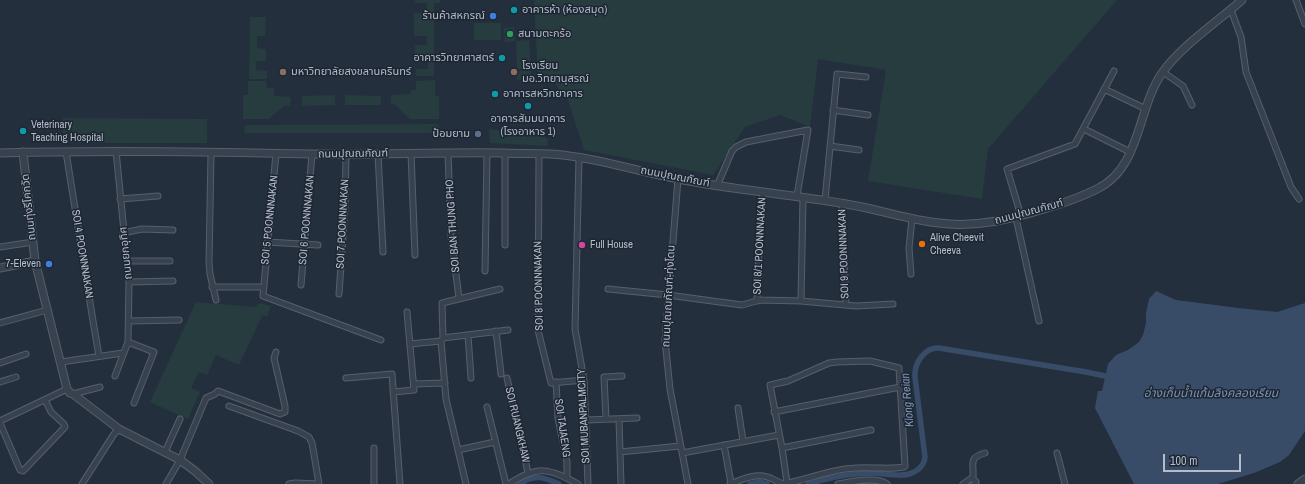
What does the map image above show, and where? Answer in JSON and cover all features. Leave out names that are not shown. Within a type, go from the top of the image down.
[{"type":"street","name":"ถนนปุณณกัณฑ์","points":[[0,153],[116,151],[312,154],[539,154],[579,158],[717,186],[825,200],[912,219],[938,223],[962,224],[989,222],[1018,217],[1064,203],[1092,192],[1106,184],[1122,168],[1130,152],[1155,86],[1163,72],[1180,53],[1242,0]]},
{"type":"street","points":[[1296,0],[1305,24]]},
{"type":"street","points":[[1231,10],[1241,37],[1246,72],[1291,187],[1299,199]]},
{"type":"street","points":[[1039,321],[1007,169],[1075,144],[1114,71]]},
{"type":"street","points":[[1163,72],[1183,86],[1192,105]]},
{"type":"street","points":[[825,200],[837,74],[866,77]]},
{"type":"street","points":[[1104,89],[1146,109]]},
{"type":"street","points":[[833,110],[868,115]]},
{"type":"street","points":[[1084,129],[1130,152]]},
{"type":"street","points":[[717,186],[732,151],[736,146],[746,142],[808,130],[800,197],[800,301]]},
{"type":"street","points":[[830,146],[859,150]]},
{"type":"street","name":"ถนนยกอุทิศ","points":[[115,376],[128,342],[129,321],[129,282],[116,151]]},
{"type":"street","name":"ถนนทุ่งรีโคกวัด","points":[[23,152],[35,261],[70,392]]},
{"type":"street","name":"SOI 4 POONNNAKAN","points":[[66,152],[99,356]]},
{"type":"street","points":[[211,153],[209,263],[212,287],[216,300]]},
{"type":"street","name":"SOI 5 POONNNAKAN","points":[[263,288],[276,153]]},
{"type":"street","points":[[412,153],[415,255]]},
{"type":"street","name":"SOI BAN THUNG PHO","points":[[448,153],[451,236],[459,298]]},
{"type":"street","points":[[485,271],[487,153]]},
{"type":"street","points":[[505,153],[505,245]]},
{"type":"street","name":"SOI 6 POONNNAKAN","points":[[301,285],[312,154]]},
{"type":"street","name":"SOI 7 POONNNAKAN","points":[[339,294],[345,208],[346,154]]},
{"type":"street","points":[[378,154],[383,252]]},
{"type":"street","name":"SOI 8 POONNNAKAN","points":[[539,154],[538,330],[553,382]]},
{"type":"street","name":"SOI MUBANPALMCITY","points":[[579,158],[575,329],[584,380],[588,484]]},
{"type":"street","name":"ถนนปุณณกัณฑ์-ทุ่งโดน","points":[[678,179],[665,340],[670,389],[688,484]]},
{"type":"street","name":"SOI 8/1 POONNNAKAN","points":[[757,301],[763,192]]},
{"type":"street","points":[[120,199],[158,196]]},
{"type":"street","name":"SOI 9 POONNNAKAN","points":[[842,203],[846,305]]},
{"type":"street","points":[[911,274],[910,248],[912,219]]},
{"type":"street","points":[[123,233],[142,229],[173,230]]},
{"type":"street","points":[[0,247],[33,242]]},
{"type":"street","points":[[267,242],[318,245]]},
{"type":"street","points":[[0,268],[35,261]]},
{"type":"street","points":[[127,261],[170,261]]},
{"type":"street","points":[[129,282],[173,281]]},
{"type":"street","points":[[212,287],[263,288],[263,296],[381,340]]},
{"type":"street","points":[[466,484],[446,398],[442,340],[442,303],[500,289]]},
{"type":"street","points":[[608,289],[742,305],[757,301],[800,301],[856,306],[893,304]]},
{"type":"street","points":[[0,322],[48,310]]},
{"type":"street","points":[[393,392],[414,390],[407,312]]},
{"type":"street","points":[[129,321],[178,320]]},
{"type":"street","points":[[410,344],[508,330]]},
{"type":"street","name":"SOI RUANGKHAW","points":[[496,331],[501,374]]},
{"type":"street","points":[[468,335],[471,378]]},
{"type":"street","points":[[128,342],[154,352],[134,403]]},
{"type":"street","points":[[166,484],[180,460],[206,398],[218,391],[280,414],[285,412],[274,358],[276,352]]},
{"type":"street","points":[[0,363],[26,354]]},
{"type":"street","points":[[61,362],[123,354]]},
{"type":"street","points":[[724,445],[731,484],[746,478],[762,476],[780,483],[786,483],[844,470],[904,467],[899,368],[864,360],[829,363],[788,381],[770,385],[782,448],[786,483]]},
{"type":"street","points":[[346,378],[392,374],[400,484]]},
{"type":"street","points":[[606,419],[604,377],[622,376]]},
{"type":"street","points":[[0,382],[16,377]]},
{"type":"street","name":"SOI RUANGKHAW","points":[[507,378],[528,473]]},
{"type":"street","points":[[553,382],[584,380]]},
{"type":"street","points":[[414,384],[445,382]]},
{"type":"street","name":"SOI TAJAENG","points":[[553,382],[558,418],[567,462],[567,478]]},
{"type":"street","points":[[774,412],[900,387]]},
{"type":"street","points":[[45,400],[51,412],[64,424],[65,427],[23,471],[20,470],[0,422],[45,400],[70,392],[100,388]]},
{"type":"street","points":[[70,392],[119,429],[180,460],[209,484]]},
{"type":"street","points":[[229,406],[298,431],[309,437],[312,443],[319,484],[289,484]]},
{"type":"street","points":[[487,407],[506,484]]},
{"type":"street","points":[[738,408],[743,441]]},
{"type":"street","points":[[586,420],[637,418]]},
{"type":"street","points":[[620,419],[621,484]]},
{"type":"street","points":[[165,452],[180,420]]},
{"type":"street","points":[[82,484],[110,440],[119,429]]},
{"type":"street","points":[[782,448],[871,430]]},
{"type":"street","points":[[682,453],[779,435]]},
{"type":"street","points":[[458,450],[495,442]]},
{"type":"street","points":[[620,452],[680,446]]},
{"type":"street","points":[[374,448],[374,484]]},
{"type":"street","points":[[974,484],[976,482],[972,478],[974,458],[985,453]]},
{"type":"street","points":[[1057,453],[1066,484]]},
{"type":"street","points":[[510,484],[528,473],[539,470],[567,478],[578,484]]},
{"type":"street","points":[[963,484],[972,478]]},
{"type":"street","points":[[1298,484],[1305,479]]},
{"type":"street","points":[[838,484],[865,480],[882,481],[887,484]]},
{"type":"green space","points":[[415,0],[440,0],[440,3],[434,3],[434,76],[416,76],[416,69],[428,69],[428,61],[415,60],[415,45],[427,45],[427,36],[414,36],[414,13],[427,13],[427,3],[415,3]]},
{"type":"green space","points":[[534,0],[1117,0],[988,149],[982,199],[868,181],[886,70],[818,59],[810,127],[780,115],[745,127],[713,175],[584,150],[566,94],[560,94],[556,83],[538,77]]},
{"type":"green space","points":[[250,17],[266,17],[265,36],[257,36],[257,48],[266,49],[266,61],[256,61],[256,70],[267,71],[267,79],[249,79]]},
{"type":"green space","points":[[474,23],[501,23],[501,40],[474,40]]},
{"type":"green space","name":"สนามตะกร้อ","points":[[514,27],[515,41],[505,42],[504,28]]},
{"type":"green space","points":[[529,40],[531,69],[517,69],[516,41]]},
{"type":"green space","points":[[531,70],[531,79],[517,80],[517,71]]},
{"type":"green space","points":[[435,80],[435,96],[439,96],[439,119],[410,119],[394,104],[391,104],[391,95],[411,94],[411,90],[416,90],[416,81]]},
{"type":"green space","points":[[248,81],[266,81],[267,88],[274,88],[274,96],[291,97],[290,106],[284,106],[269,119],[243,119],[243,95],[248,95]]},
{"type":"green space","points":[[335,95],[335,105],[302,106],[302,96]]},
{"type":"green space","points":[[345,95],[381,96],[381,105],[345,105]]},
{"type":"green space","points":[[63,118],[207,119],[207,143],[63,143]]},
{"type":"green space","points":[[437,124],[440,128],[438,133],[245,133],[244,128],[248,125]]},
{"type":"green space","points":[[489,129],[498,130],[518,137],[534,135],[545,137],[548,139],[547,146],[490,143]]},
{"type":"green space","points":[[196,302],[254,307],[260,303],[271,306],[267,316],[262,316],[239,365],[216,355],[207,375],[199,372],[191,388],[200,392],[188,419],[150,402]]},
{"type":"water","name":"อ่างเก็บน้ำแก้มลิงคลองเรียน","points":[[1156,291],[1176,300],[1277,312],[1305,303],[1305,431],[1289,455],[1280,462],[1254,473],[1218,484],[1134,484],[1095,408],[1098,391],[1102,391],[1108,364],[1116,355],[1128,350],[1139,342],[1143,335],[1149,299]]},
{"type":"waterway","name":"Klong Reian","points":[[808,484],[833,477],[858,474],[875,473],[905,475],[915,472],[920,468],[925,457],[915,372],[921,357],[929,350],[934,348],[1105,376]]},
{"type":"waterway","name":"Klong Reian","points":[[520,484],[535,478],[544,478],[559,484]]},
{"type":"waterway","name":"Klong Reian","points":[[750,484],[759,482],[767,484]]},
{"type":"place","name":"อาคารห้า (ห้องสมุด)","points":[[514,10]]},
{"type":"place","name":"ร้านค้าสหกรณ์","points":[[493,16]]},
{"type":"place","name":"สนามตะกร้อ","points":[[510,34]]},
{"type":"place","name":"อาคารวิทยาศาสตร์","points":[[502,58]]},
{"type":"place","name":"มหาวิทยาลัยสงขลานครินทร์","points":[[283,72]]},
{"type":"place","name":"โรงเรียน มอ.วิทยานุสรณ์","points":[[514,72]]},
{"type":"place","name":"อาคารสหวิทยาคาร","points":[[495,94]]},
{"type":"place","name":"อาคารสัมมนาคาร (โรงอาหาร 1)","points":[[528,106]]},
{"type":"place","name":"Veterinary Teaching Hospital","points":[[23,131]]},
{"type":"place","name":"ป้อมยาม","points":[[478,134]]},
{"type":"place","name":"Alive Cheevit Cheeva","points":[[922,244]]},
{"type":"place","name":"Full House","points":[[582,245]]},
{"type":"place","name":"7-Eleven","points":[[49,264]]}]
